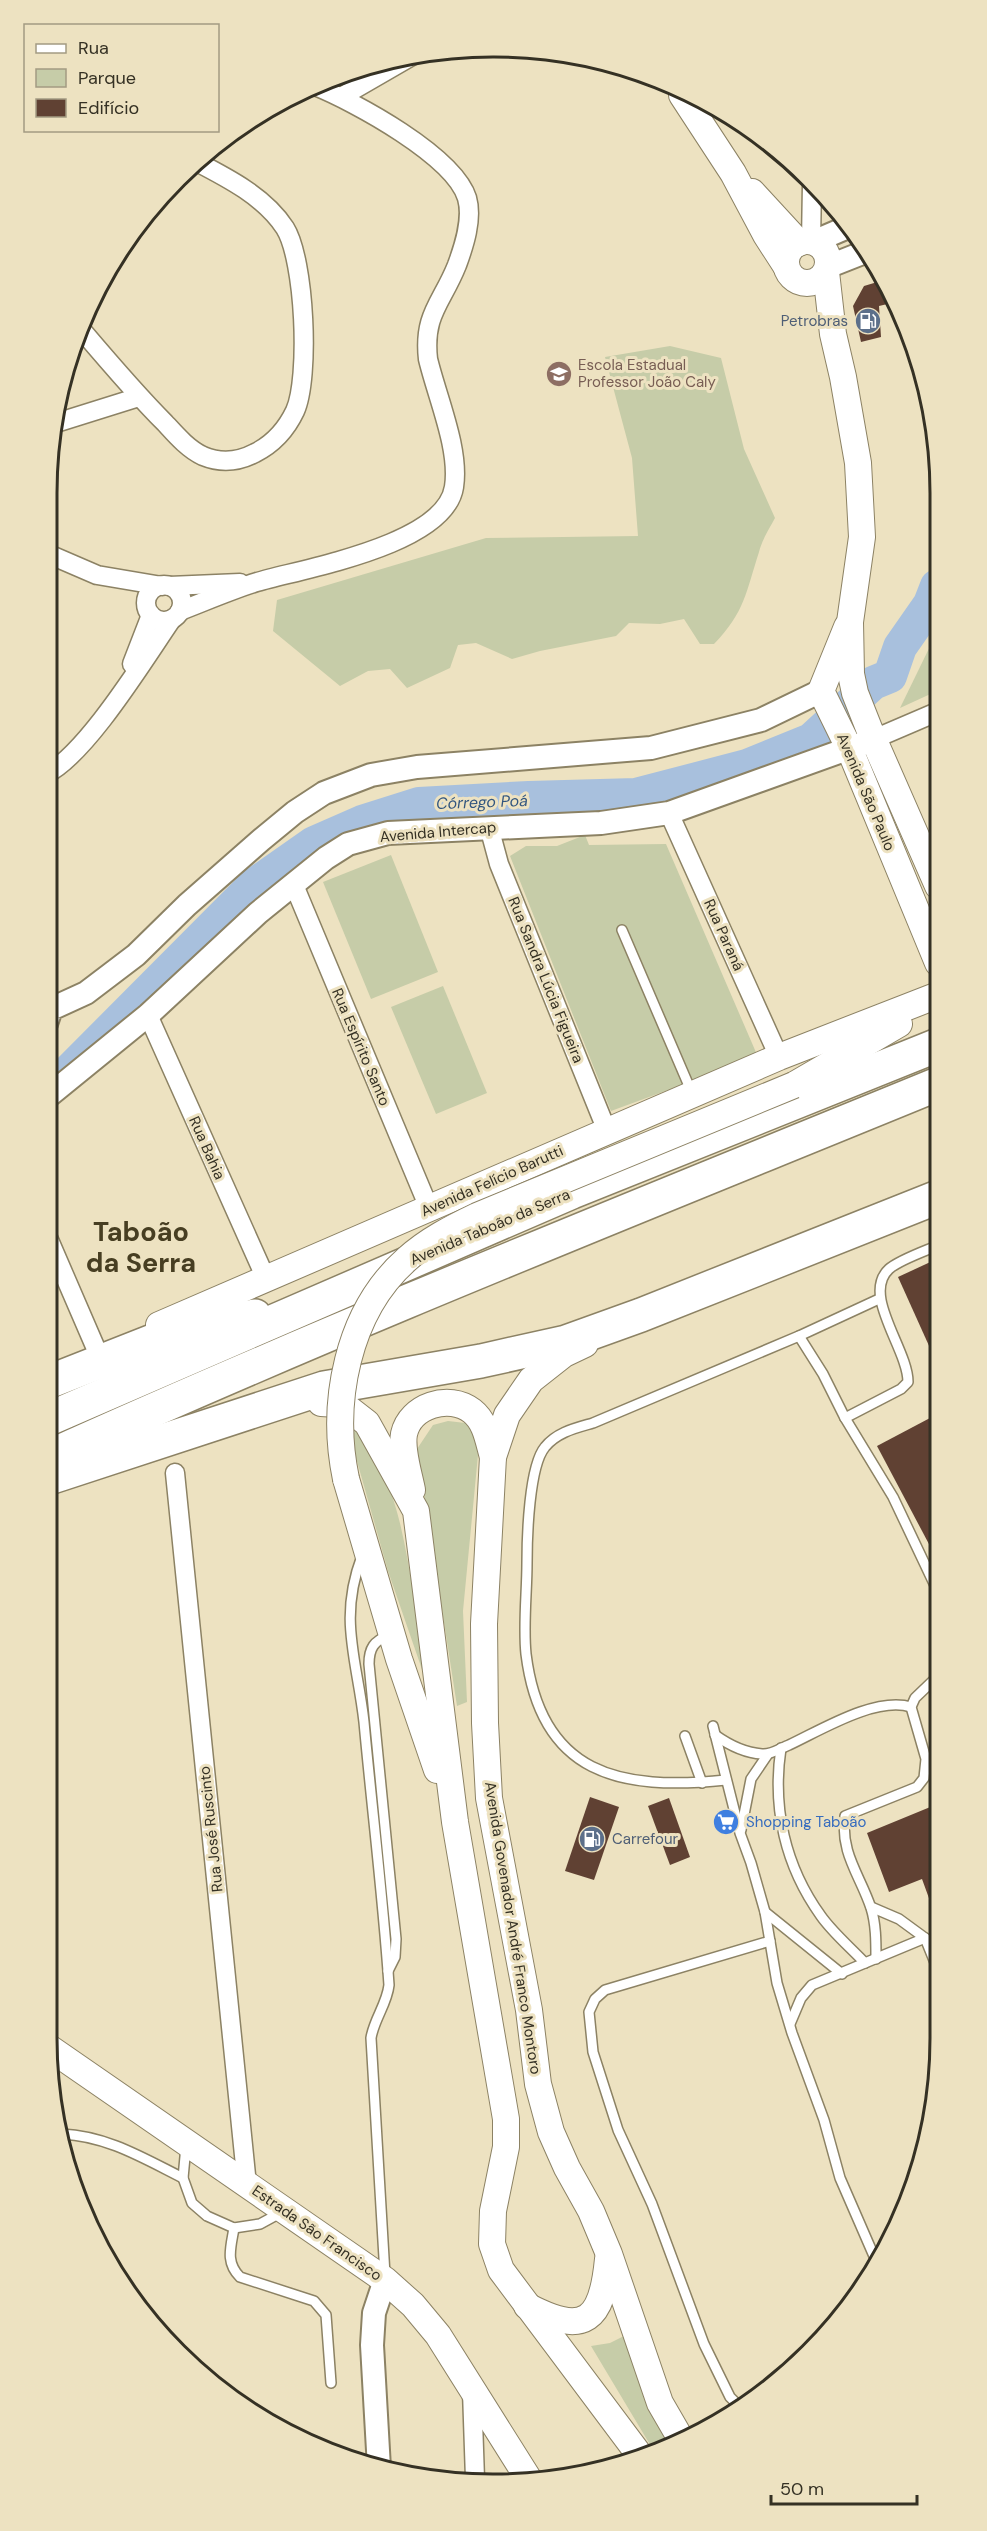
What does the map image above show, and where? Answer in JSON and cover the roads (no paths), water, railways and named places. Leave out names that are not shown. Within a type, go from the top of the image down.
[{"type":"highway","name":"Avenida Taboão da Serra","points":[[57,1415],[572,1192],[930,1048]]},
{"type":"highway","points":[[57,1453],[213,1382],[930,1087]]},
{"type":"highway","points":[[57,1475],[324,1388],[481,1361],[566,1342],[642,1316],[930,1200]]},
{"type":"highway","points":[[57,1379],[178,1331],[210,1323],[307,1307]]},
{"type":"main road","name":"Avenida São Paulo","points":[[686,102],[733,173],[766,235],[832,334]]},
{"type":"main road","name":"Avenida São Paulo","points":[[733,173],[808,238]]},
{"type":"main road","points":[[808,238],[825,252],[826,269],[822,277],[811,283],[792,274],[788,252],[808,238]]},
{"type":"main road","name":"Avenida São Paulo","points":[[826,269],[832,334],[843,377],[858,473],[862,537],[850,622],[852,687],[930,869]]},
{"type":"main road","name":"Avenida São Paulo","points":[[850,622],[842,636],[824,698],[847,745],[907,892],[929,913]]},
{"type":"main road","points":[[824,698],[852,687]]},
{"type":"main road","points":[[907,892],[916,896],[926,896],[930,892]]},
{"type":"main road","name":"Avenida Felício Barutti","points":[[57,1366],[267,1281],[429,1208],[779,1057],[930,999]]},
{"type":"main road","points":[[455,1822],[365,1546],[346,1479],[338,1430],[343,1383],[350,1351],[360,1325],[376,1296],[405,1260],[434,1238],[477,1215],[794,1085],[889,1031],[930,1000]]},
{"type":"main road","name":"Avenida Govenador André Franco Montoro","points":[[642,1316],[564,1354],[531,1380],[507,1415],[493,1456],[484,1624],[485,1723],[489,1798],[529,2010],[538,2084],[551,2132],[591,2211],[609,2254],[660,2403],[678,2433]]},
{"type":"main road","points":[[282,1403],[304,1401],[337,1404],[349,1409],[367,1423],[416,1511]]},
{"type":"main road","points":[[493,1456],[484,1425],[471,1410],[450,1402],[433,1404],[416,1414],[406,1426],[403,1438],[416,1511],[455,1822],[506,2119],[506,2146],[493,2211],[492,2244],[501,2270],[636,2450]]},
{"type":"main road","name":"Estrada São Francisco","points":[[58,2054],[386,2280],[413,2305],[432,2328],[525,2473]]},
{"type":"main road","points":[[527,2306],[549,2318],[570,2321],[584,2319],[596,2311],[601,2300],[609,2254]]},
{"type":"street","points":[[341,97],[387,70]]},
{"type":"street","points":[[109,577],[161,621],[257,582],[397,541],[427,526],[445,507],[454,491],[456,471],[428,359],[426,340],[429,323],[437,302],[454,273],[464,247],[467,200],[460,184],[443,165],[412,140],[341,97],[325,90]]},
{"type":"street","points":[[86,336],[139,397],[188,446],[202,455],[220,461],[234,461],[261,450],[280,436],[295,410],[304,369],[299,274],[287,231],[273,211],[249,193],[204,167]]},
{"type":"street","points":[[811,195],[808,238],[841,229]]},
{"type":"street","points":[[826,269],[859,255]]},
{"type":"street","points":[[63,421],[139,397]]},
{"type":"street","points":[[57,558],[97,575],[166,586],[257,582]]},
{"type":"street","points":[[57,767],[69,759],[122,691],[176,615],[182,605],[179,593],[166,586],[152,590],[148,595],[149,610],[122,691]]},
{"type":"street","points":[[57,1004],[86,993],[136,955],[187,905],[261,840],[295,812],[324,793],[371,775],[417,768],[651,748],[761,720],[824,698]]},
{"type":"street","points":[[872,735],[930,714]]},
{"type":"street","name":"Avenida Intercap","points":[[57,1089],[148,1015],[258,913],[326,858],[348,844],[388,833],[601,823],[669,813],[872,735]]},
{"type":"street","name":"Rua Paraná","points":[[669,813],[779,1057]]},
{"type":"street","name":"Rua Sandra Lúcia Figueira","points":[[489,827],[499,864],[607,1131]]},
{"type":"street","name":"Rua Espírito Santo","points":[[294,885],[429,1208]]},
{"type":"street","name":"Rua Bahia","points":[[148,1015],[267,1281]]},
{"type":"street","points":[[57,1258],[97,1351]]},
{"type":"street","name":"Rua José Ruscinto","points":[[175,1473],[248,2185]]},
{"type":"street","points":[[378,2458],[372,2345],[374,2313],[386,2280]]},
{"type":"street","points":[[472,2388],[475,2473]]},
{"type":"lane","points":[[622,930],[693,1094]]},
{"type":"lane","points":[[845,1418],[900,1389],[908,1382],[897,1341],[879,1299],[880,1281],[889,1269],[930,1249]]},
{"type":"lane","points":[[726,1780],[702,1783],[657,1783],[622,1779],[595,1769],[565,1749],[544,1719],[534,1696],[526,1652],[527,1547],[535,1466],[545,1447],[563,1432],[593,1423],[799,1336],[879,1299]]},
{"type":"lane","points":[[799,1336],[893,1497],[930,1575]]},
{"type":"lane","points":[[365,1546],[353,1579],[349,1604],[349,1627],[362,1701],[388,1971],[387,1996],[373,2025],[371,2038],[386,2280]]},
{"type":"lane","points":[[388,1971],[395,1957],[396,1939],[369,1652],[374,1644],[392,1634]]},
{"type":"lane","points":[[876,1959],[876,1927],[871,1907],[848,1856],[842,1833],[845,1816],[917,1787],[924,1778],[926,1759],[911,1707],[915,1698],[930,1684]]},
{"type":"lane","points":[[740,1833],[751,1779],[768,1754],[885,1705],[901,1704],[911,1707]]},
{"type":"lane","points":[[768,1754],[739,1749],[714,1730],[740,1833],[752,1863],[765,1912],[777,1983],[824,2120],[840,2178],[873,2254]]},
{"type":"lane","points":[[685,1736],[702,1783]]},
{"type":"lane","points":[[781,1748],[778,1811],[783,1837],[805,1889],[821,1917],[865,1963]]},
{"type":"lane","points":[[871,1907],[899,1919],[925,1938],[930,1950]]},
{"type":"lane","points":[[765,1912],[842,1974]]},
{"type":"lane","points":[[790,2024],[796,2006],[812,1985],[925,1938]]},
{"type":"lane","points":[[734,2401],[715,2369],[679,2281],[652,2204],[625,2148],[593,2052],[589,2012],[595,1999],[605,1990],[770,1941]]},
{"type":"lane","points":[[68,2134],[84,2135],[117,2144],[183,2178]]},
{"type":"lane","points":[[186,2143],[183,2178],[192,2203],[207,2216],[234,2228],[260,2224],[284,2211]]},
{"type":"lane","points":[[234,2228],[231,2268],[240,2277],[314,2301],[326,2315],[331,2383]]},
{"type":"waterway","name":"Córrego Poá","points":[[70,1070],[254,885],[314,843],[362,822],[419,804],[636,795],[747,766],[811,740],[873,683],[890,676],[900,647],[930,604]]},
{"type":"place","name":"Petrobras","points":[[868,321]]},
{"type":"place","name":"Escola Estadual Professor João Caly","points":[[559,374]]},
{"type":"place","name":"Shopping Taboão","points":[[726,1822]]},
{"type":"place","name":"Carrefour","points":[[592,1839]]},
{"type":"district","name":"Taboão da Serra","points":[[141,1246]]}]
